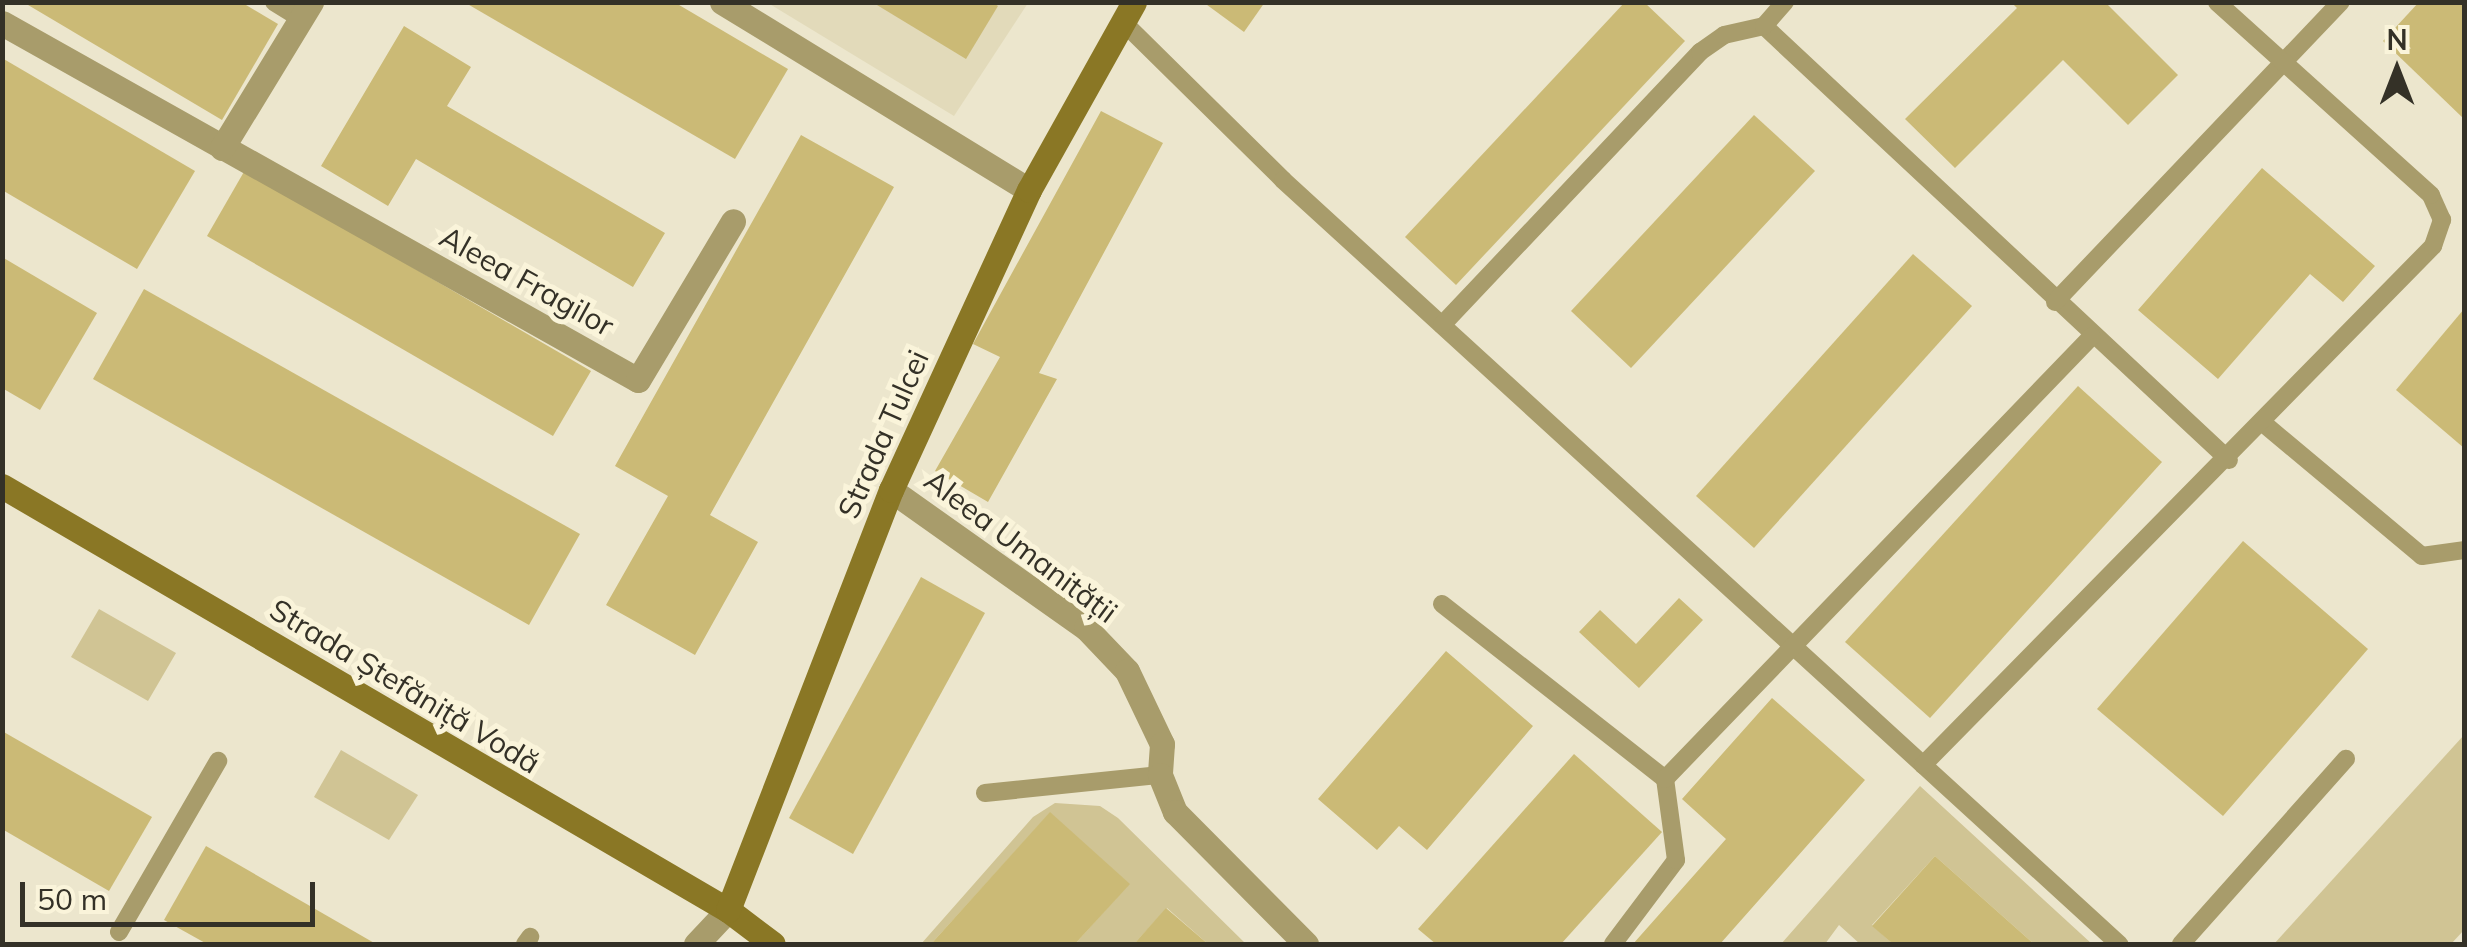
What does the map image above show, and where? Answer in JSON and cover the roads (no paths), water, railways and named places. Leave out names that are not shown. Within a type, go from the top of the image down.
[{"type":"street","points":[[722,2],[1029,190]]},
{"type":"street","points":[[222,148],[306,10]]},
{"type":"street","name":"Strada Tulcei","points":[[728,910],[891,490],[1029,190],[1129,12]]},
{"type":"street","name":"Aleea Fragilor","points":[[2,23],[638,380],[734,221]]},
{"type":"street","name":"Strada Ștefăniță Vodă","points":[[2,486],[728,910],[773,944]]},
{"type":"street","name":"Aleea Umanității","points":[[891,490],[1086,628],[1127,671],[1162,744],[1160,775],[1175,812],[1306,944]]},
{"type":"street","points":[[696,944],[728,910]]},
{"type":"lane","points":[[274,2],[306,10]]},
{"type":"lane","points":[[1442,326],[1700,52],[1724,35],[1764,26],[1786,2]]},
{"type":"lane","points":[[1924,765],[2229,460],[2433,246],[2442,220],[2431,195],[2217,2]]},
{"type":"lane","points":[[2055,302],[2341,2]]},
{"type":"lane","points":[[1129,12],[1442,326],[2119,944]]},
{"type":"lane","points":[[1764,26],[2055,302],[2229,460]]},
{"type":"lane","points":[[1665,779],[2092,336]]},
{"type":"lane","points":[[2263,423],[2422,556],[2464,550]]},
{"type":"lane","points":[[1442,604],[1665,779],[1676,860],[1613,944]]},
{"type":"lane","points":[[2181,944],[2346,758]]},
{"type":"lane","points":[[119,932],[218,760]]},
{"type":"lane","points":[[986,793],[1160,775]]}]
